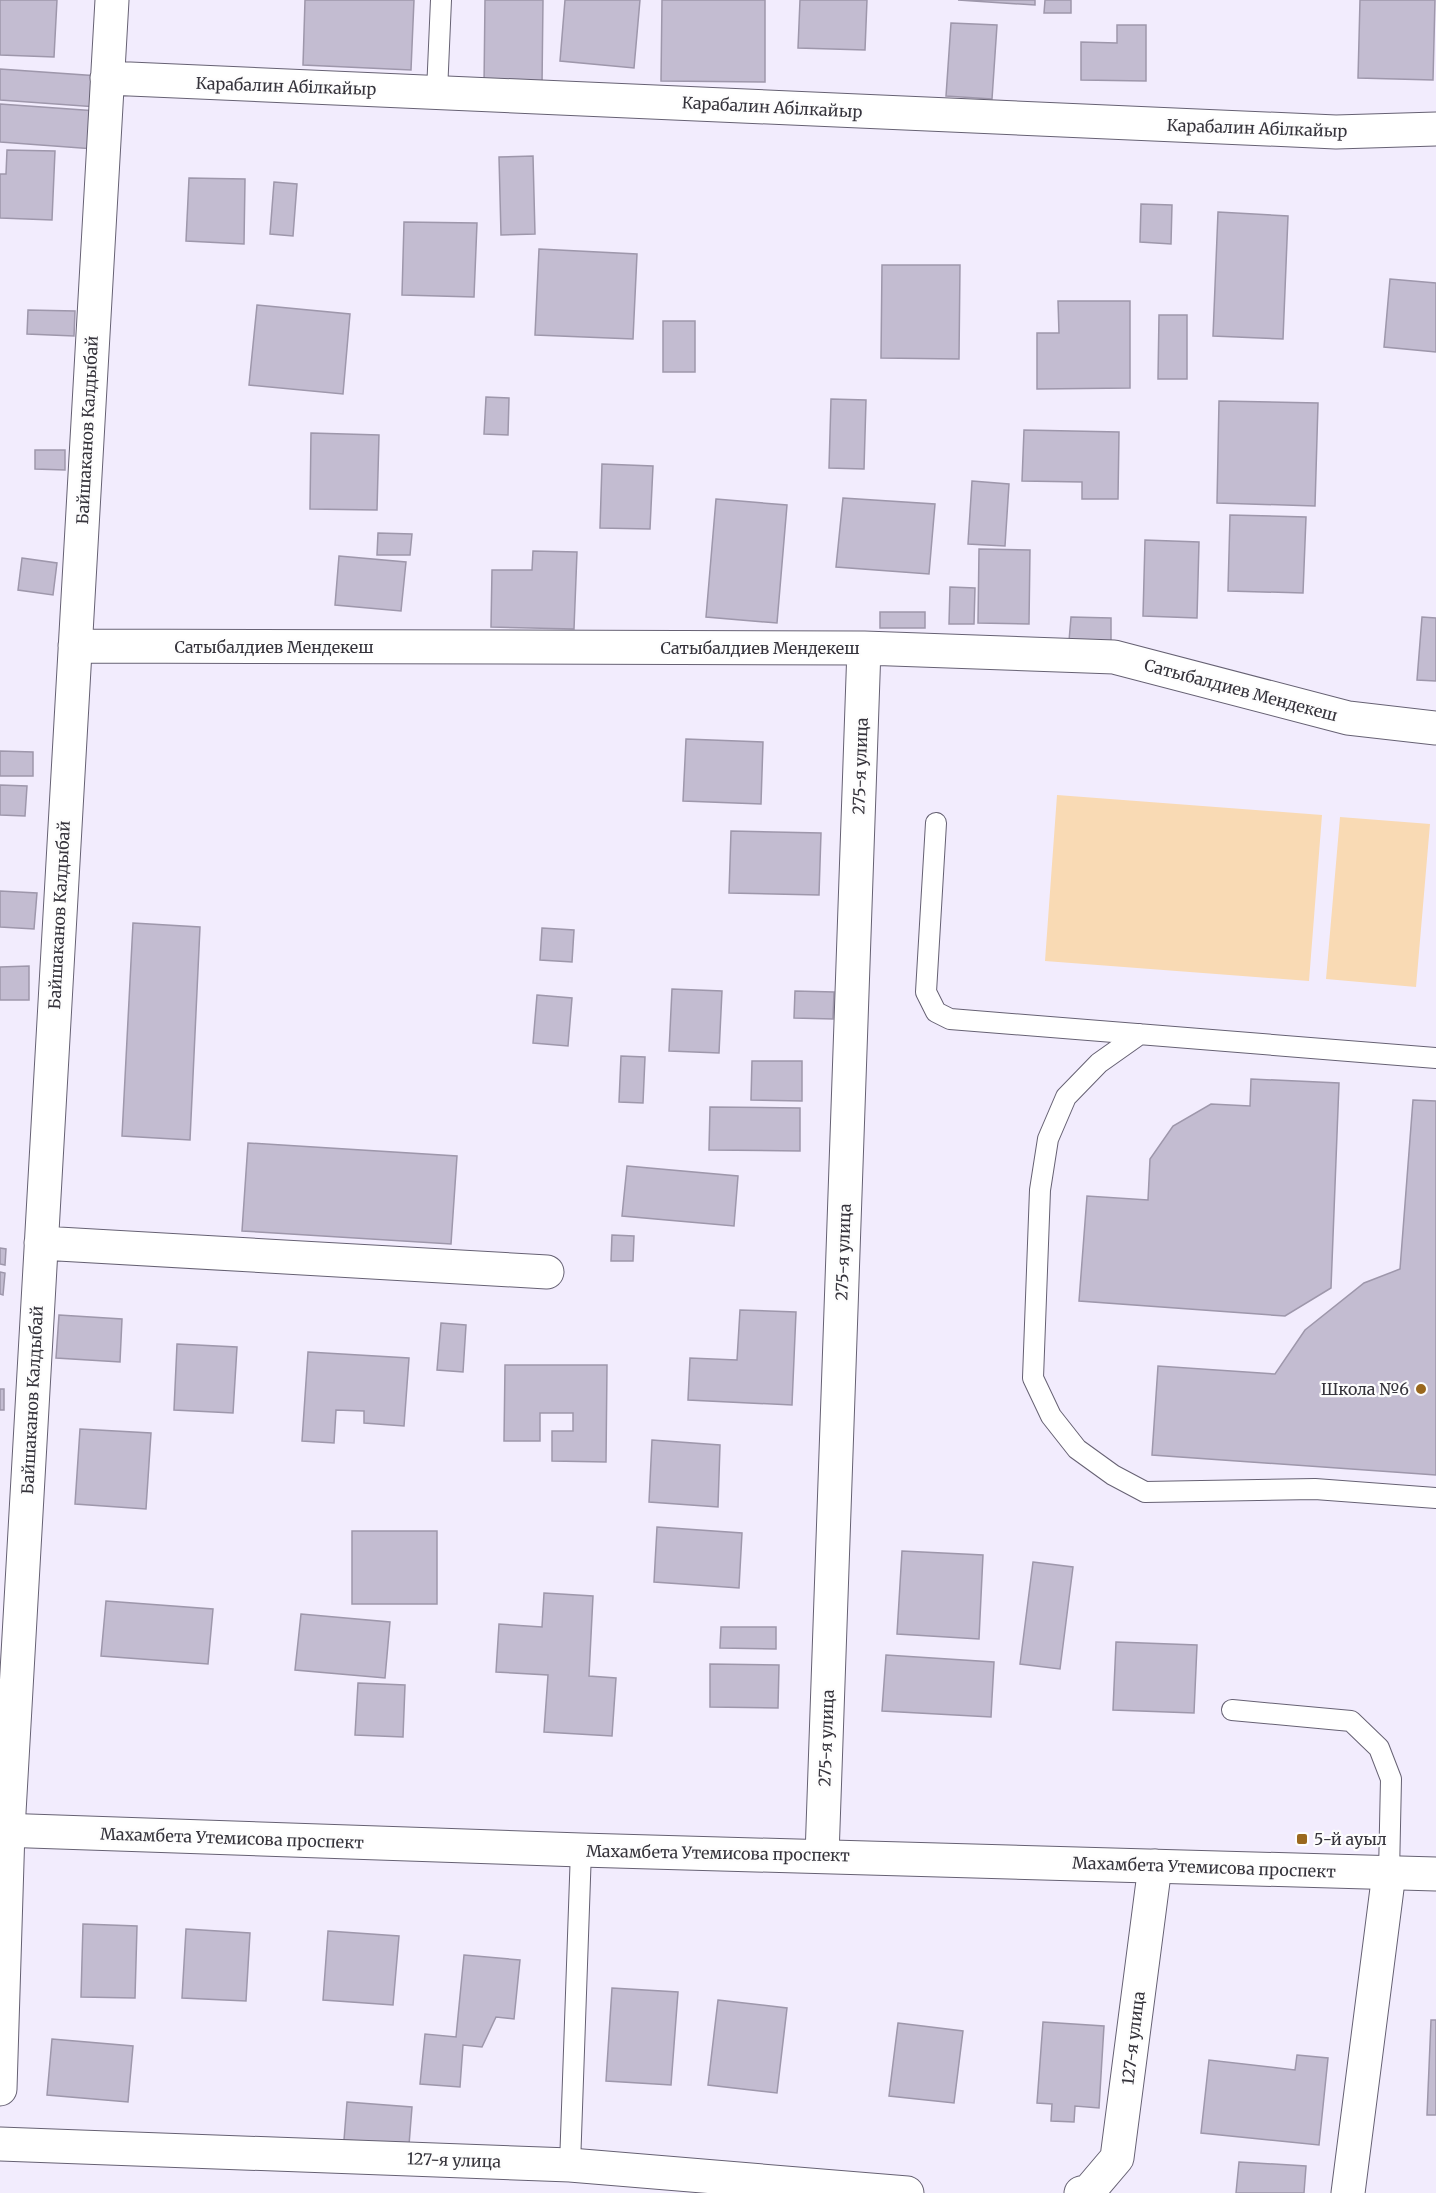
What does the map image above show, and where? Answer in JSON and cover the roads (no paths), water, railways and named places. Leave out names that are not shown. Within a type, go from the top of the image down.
[{"type":"street","name":"Байшаканов Калдыбай","points":[[0,2089],[4,1830],[41,1243],[112,0]]},
{"type":"street","name":"Карабалин Абілкайыр","points":[[107,78],[1336,132],[1436,129]]},
{"type":"street","name":"Сатыбалдиев Мендекеш","points":[[75,646],[864,648],[1114,657],[1348,718],[1436,728]]},
{"type":"street","name":"275-я улица","points":[[822,1856],[864,648]]},
{"type":"street","points":[[41,1243],[547,1272]]},
{"type":"street","name":"Махамбета Утемисова проспект","points":[[4,1830],[581,1850],[1436,1874]]},
{"type":"street","name":"127-я улица","points":[[1081,2193],[1089,2191],[1118,2158],[1155,1866]]},
{"type":"street","points":[[1348,2193],[1389,1873]]},
{"type":"street","name":"127-я улица","points":[[0,2144],[570,2164],[907,2193]]},
{"type":"lane","points":[[437,92],[441,0]]},
{"type":"lane","points":[[936,823],[926,992],[936,1012],[950,1019],[1436,1058]]},
{"type":"lane","points":[[1140,1034],[1099,1063],[1066,1097],[1048,1139],[1040,1190],[1033,1377],[1051,1416],[1077,1449],[1113,1475],[1145,1492],[1314,1489],[1436,1498]]},
{"type":"lane","points":[[1232,1710],[1351,1721],[1379,1748],[1391,1779],[1389,1873]]},
{"type":"lane","points":[[570,2164],[581,1850]]},
{"type":"place","name":"Школа №6","points":[[1421,1389]]},
{"type":"place","name":"5-й ауыл","points":[[1302,1839]]}]
